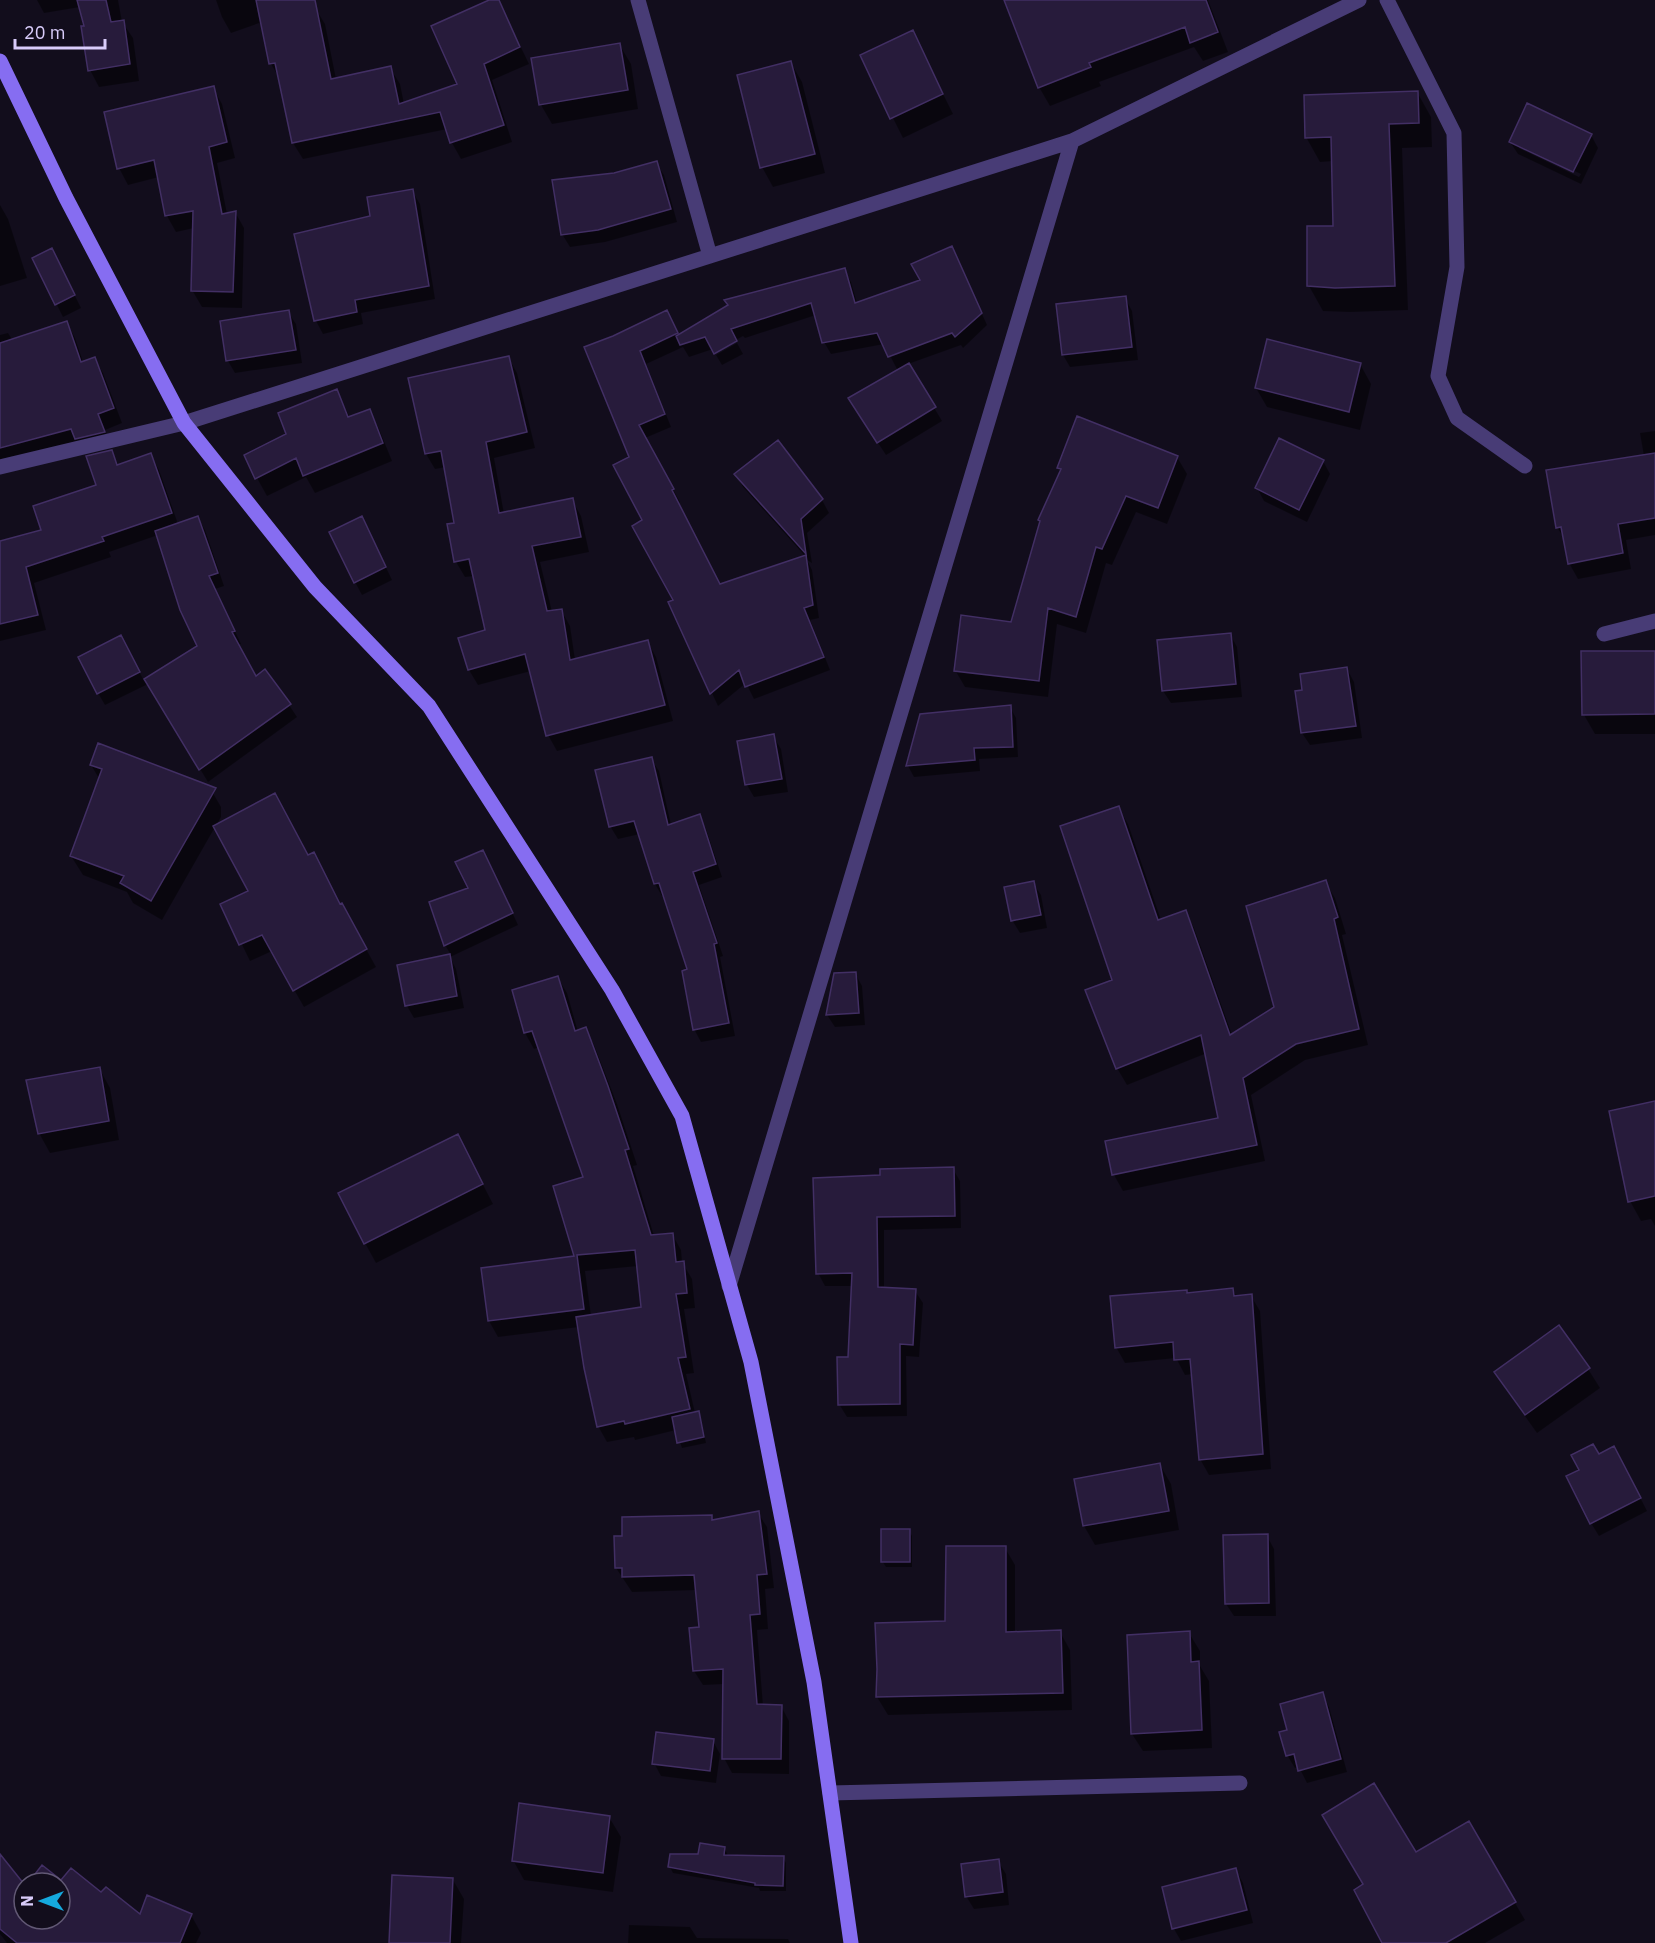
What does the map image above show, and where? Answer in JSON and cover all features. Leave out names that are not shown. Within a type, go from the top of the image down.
[{"type":"main road","points":[[0,61],[66,198],[184,423],[315,586],[429,706],[612,990],[682,1116],[751,1362],[807,1648],[851,1943]]},
{"type":"street","points":[[638,0],[710,256]]},
{"type":"street","points":[[0,467],[184,423],[1072,141],[1359,0]]},
{"type":"street","points":[[1388,0],[1454,133],[1457,267],[1438,376],[1457,418],[1525,466]]},
{"type":"street","points":[[729,1286],[1072,141]]},
{"type":"street","points":[[1604,634],[1655,621]]},
{"type":"street","points":[[830,1793],[1240,1782]]},
{"type":"building","points":[[77,0],[106,0],[111,22],[124,20],[130,64],[88,71],[81,26],[84,26]]},
{"type":"building","points":[[256,0],[315,0],[331,79],[391,66],[399,104],[457,84],[431,26],[489,0],[499,0],[520,47],[484,64],[504,125],[450,143],[440,112],[292,143],[275,63],[269,64]]},
{"type":"building","points":[[1004,0],[1206,0],[1218,32],[1190,43],[1185,27],[1089,63],[1091,67],[1038,88]]},
{"type":"building","points":[[913,30],[943,94],[890,119],[860,55]]},
{"type":"building","points":[[620,43],[628,90],[539,105],[531,58]]},
{"type":"building","points":[[791,61],[815,154],[760,168],[737,75]]},
{"type":"building","points":[[214,86],[227,142],[209,147],[222,214],[236,211],[233,292],[191,291],[193,211],[165,216],[154,160],[117,169],[104,112]]},
{"type":"building","points":[[1418,91],[1419,123],[1389,124],[1395,286],[1335,288],[1307,286],[1307,226],[1333,226],[1331,137],[1305,138],[1304,95]]},
{"type":"building","points":[[1527,103],[1592,134],[1573,172],[1509,142]]},
{"type":"building","points":[[657,161],[671,209],[598,230],[561,235],[552,180],[614,173]]},
{"type":"building","points":[[413,189],[429,286],[355,300],[357,312],[314,321],[294,234],[370,216],[367,197]]},
{"type":"building","points":[[952,246],[982,313],[955,337],[952,333],[888,357],[877,333],[822,343],[811,303],[731,329],[737,341],[714,354],[705,337],[680,345],[676,336],[728,305],[724,300],[845,268],[855,303],[920,280],[911,264]]},
{"type":"building","points":[[52,248],[75,295],[55,305],[32,258]]},
{"type":"building","points":[[1126,296],[1132,347],[1062,355],[1056,304]]},
{"type":"building","points":[[289,310],[296,350],[226,361],[220,321]]},
{"type":"building","points":[[667,310],[678,333],[640,351],[665,414],[639,425],[674,489],[672,490],[720,584],[806,555],[813,605],[804,608],[824,657],[745,687],[739,670],[710,694],[668,602],[673,600],[632,526],[642,520],[613,465],[629,457],[584,347]]},
{"type":"building","points":[[67,321],[81,362],[95,357],[114,408],[98,414],[105,432],[75,439],[71,429],[0,448],[0,343]]},
{"type":"building","points":[[1267,339],[1361,363],[1349,412],[1255,388]]},
{"type":"building","points":[[509,356],[527,432],[486,442],[499,513],[573,498],[581,537],[532,546],[547,611],[562,609],[570,660],[648,640],[665,705],[546,736],[525,654],[468,670],[458,638],[485,630],[469,559],[454,562],[447,524],[454,523],[441,451],[425,454],[408,378]]},
{"type":"building","points":[[909,363],[936,407],[877,443],[848,398]]},
{"type":"building","points":[[337,389],[348,417],[370,409],[383,443],[303,476],[296,458],[255,479],[244,455],[286,434],[278,413]]},
{"type":"building","points":[[1077,416],[1178,456],[1158,508],[1126,496],[1102,549],[1096,547],[1076,617],[1048,608],[1039,681],[954,671],[961,615],[1011,622],[1040,521],[1038,520],[1061,469],[1057,468]]},
{"type":"building","points":[[1279,438],[1324,460],[1299,510],[1255,488]]},
{"type":"building","points":[[778,440],[823,499],[801,519],[806,554],[734,474]]},
{"type":"building","points":[[112,450],[117,465],[151,453],[172,513],[102,537],[104,541],[26,567],[38,615],[0,624],[0,541],[41,530],[33,506],[96,485],[86,456]]},
{"type":"building","points":[[1655,453],[1655,518],[1618,524],[1623,553],[1568,564],[1561,527],[1556,528],[1546,470]]},
{"type":"building","points":[[198,516],[218,573],[209,576],[235,631],[232,632],[256,676],[265,669],[291,704],[199,770],[144,679],[197,646],[180,610],[155,531]]},
{"type":"building","points":[[362,516],[386,567],[354,583],[329,532]]},
{"type":"building","points":[[1231,633],[1236,684],[1162,691],[1157,640]]},
{"type":"building","points":[[121,635],[140,672],[97,694],[78,657]]},
{"type":"building","points":[[1581,651],[1655,651],[1655,714],[1582,715]]},
{"type":"building","points":[[1347,667],[1356,726],[1301,733],[1295,691],[1302,690],[1300,674]]},
{"type":"building","points":[[1011,705],[1013,747],[974,748],[975,760],[906,766],[920,714]]},
{"type":"building","points":[[774,734],[782,779],[745,785],[737,741]]},
{"type":"building","points":[[98,743],[216,788],[151,901],[120,883],[124,876],[70,856],[102,769],[90,765]]},
{"type":"building","points":[[652,757],[668,825],[700,814],[716,864],[693,872],[717,943],[714,944],[729,1023],[693,1030],[682,971],[687,969],[659,883],[654,884],[634,821],[609,827],[595,770]]},
{"type":"building","points":[[275,793],[308,855],[314,852],[340,904],[342,903],[367,949],[293,991],[262,935],[239,945],[220,904],[248,891],[213,826]]},
{"type":"building","points":[[1119,806],[1158,920],[1186,910],[1230,1035],[1274,1007],[1246,906],[1326,880],[1338,917],[1334,919],[1359,1029],[1296,1044],[1243,1078],[1257,1145],[1112,1175],[1105,1141],[1218,1118],[1201,1035],[1116,1069],[1085,990],[1112,980],[1060,826]]},
{"type":"building","points":[[483,850],[513,913],[444,946],[429,902],[468,888],[455,862]]},
{"type":"building","points":[[1034,881],[1041,915],[1011,921],[1004,887]]},
{"type":"building","points":[[450,954],[457,996],[405,1006],[397,965]]},
{"type":"building","points":[[856,972],[859,1013],[826,1015],[834,973]]},
{"type":"building","points":[[558,976],[575,1031],[586,1027],[608,1086],[629,1149],[625,1150],[651,1235],[673,1233],[676,1262],[684,1261],[687,1293],[676,1294],[686,1357],[678,1358],[690,1409],[625,1424],[624,1421],[597,1427],[576,1317],[641,1307],[635,1250],[577,1255],[584,1309],[488,1321],[481,1268],[574,1256],[553,1186],[583,1177],[532,1031],[524,1033],[512,990]]},
{"type":"building","points":[[100,1067],[109,1121],[38,1134],[26,1080]]},
{"type":"building","points":[[1655,1101],[1655,1196],[1628,1202],[1609,1111]]},
{"type":"building","points":[[458,1134],[483,1184],[364,1244],[338,1193]]},
{"type":"building","points":[[954,1167],[955,1216],[877,1217],[878,1287],[916,1289],[913,1345],[900,1344],[900,1404],[838,1405],[837,1357],[848,1357],[852,1273],[816,1274],[813,1178],[880,1175],[880,1169]]},
{"type":"building","points":[[1233,1288],[1234,1296],[1252,1294],[1263,1454],[1199,1460],[1190,1359],[1174,1360],[1173,1342],[1115,1348],[1110,1296],[1187,1290],[1187,1293]]},
{"type":"building","points":[[1559,1325],[1590,1368],[1525,1415],[1494,1372]]},
{"type":"building","points":[[699,1411],[704,1437],[677,1443],[672,1417]]},
{"type":"building","points":[[1593,1444],[1599,1454],[1614,1446],[1641,1498],[1590,1524],[1566,1476],[1579,1470],[1571,1455]]},
{"type":"building","points":[[1160,1463],[1169,1511],[1083,1526],[1074,1479]]},
{"type":"building","points":[[759,1511],[767,1574],[757,1575],[760,1614],[750,1615],[757,1704],[782,1705],[781,1759],[722,1759],[723,1669],[693,1671],[689,1628],[699,1627],[694,1575],[622,1577],[622,1568],[615,1568],[614,1536],[622,1536],[622,1517],[712,1515],[712,1520]]},
{"type":"building","points":[[881,1529],[910,1529],[910,1562],[881,1562]]},
{"type":"building","points":[[1268,1534],[1269,1603],[1225,1604],[1223,1535]]},
{"type":"building","points":[[946,1546],[1006,1546],[1006,1632],[1061,1630],[1063,1693],[876,1697],[875,1623],[945,1621]]},
{"type":"building","points":[[1190,1631],[1191,1662],[1199,1661],[1202,1730],[1131,1734],[1127,1635]]},
{"type":"building","points":[[1323,1692],[1341,1759],[1298,1771],[1294,1754],[1286,1756],[1279,1732],[1287,1730],[1280,1704]]},
{"type":"building","points":[[656,1732],[714,1739],[710,1771],[652,1764]]},
{"type":"building","points":[[1374,1783],[1416,1852],[1469,1821],[1516,1902],[1446,1943],[1382,1943],[1354,1890],[1363,1884],[1322,1815]]},
{"type":"building","points":[[519,1803],[610,1816],[603,1873],[512,1861]]},
{"type":"building","points":[[700,1843],[725,1847],[724,1855],[784,1856],[783,1886],[755,1885],[755,1883],[668,1867],[670,1854],[698,1854]]},
{"type":"building","points":[[0,1854],[14,1871],[12,1931],[72,1931],[72,1871],[68,1871],[71,1868],[101,1892],[106,1887],[140,1914],[147,1895],[192,1914],[180,1943],[17,1943],[0,1929]]},
{"type":"building","points":[[999,1859],[1003,1892],[965,1897],[961,1864]]},
{"type":"building","points":[[42,1865],[50,1871],[37,1871]]},
{"type":"building","points":[[1236,1868],[1247,1910],[1172,1929],[1162,1887]]},
{"type":"building","points":[[392,1875],[453,1878],[450,1943],[389,1943]]}]
